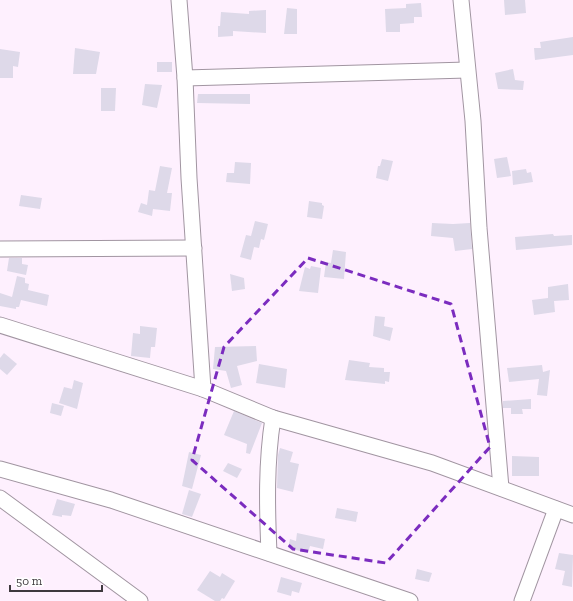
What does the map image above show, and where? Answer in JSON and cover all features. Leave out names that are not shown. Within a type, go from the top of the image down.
[{"type":"street","points":[[179,0],[185,78],[188,178],[203,389]]},
{"type":"street","points":[[461,0],[473,121],[479,228],[501,488]]},
{"type":"street","points":[[185,78],[467,70]]},
{"type":"street","points":[[0,249],[194,248]]},
{"type":"street","points":[[0,325],[203,389],[273,418],[432,463],[573,515]]},
{"type":"street","points":[[268,553],[267,500],[269,444],[273,418]]},
{"type":"street","points":[[0,469],[111,500],[410,601]]},
{"type":"street","points":[[0,498],[140,601]]},
{"type":"street","points":[[522,601],[556,509]]},
{"type":"highlighted area","points":[[308,258],[451,304],[490,447],[386,563],[293,549],[192,460],[224,347]]},
{"type":"building","points":[[504,0],[525,0],[526,13],[505,15]]},
{"type":"building","points":[[421,3],[422,17],[414,17],[414,23],[400,24],[400,32],[386,32],[385,9],[406,8],[406,4]]},
{"type":"building","points":[[287,8],[297,9],[297,34],[284,34]]},
{"type":"building","points":[[266,10],[266,33],[233,31],[233,36],[218,37],[218,26],[220,26],[221,12],[249,14],[249,11]]},
{"type":"building","points":[[573,37],[573,55],[535,60],[534,48],[541,48],[540,42]]},
{"type":"building","points":[[75,48],[100,52],[96,74],[73,74]]},
{"type":"building","points":[[0,49],[20,52],[18,67],[13,66],[13,78],[0,78]]},
{"type":"building","points":[[157,62],[172,62],[172,72],[157,72]]},
{"type":"building","points":[[513,69],[515,80],[524,81],[523,90],[498,89],[495,73]]},
{"type":"building","points":[[145,84],[162,85],[157,108],[142,105]]},
{"type":"building","points":[[101,88],[116,88],[115,111],[101,111]]},
{"type":"building","points":[[198,94],[250,94],[250,104],[197,103]]},
{"type":"building","points":[[507,157],[511,176],[497,178],[494,159]]},
{"type":"building","points":[[382,159],[393,161],[388,181],[376,178],[378,166],[380,166]]},
{"type":"building","points":[[235,162],[251,163],[250,184],[226,182],[227,173],[234,173]]},
{"type":"building","points":[[160,166],[172,168],[167,193],[172,193],[170,211],[153,209],[152,216],[138,212],[141,203],[147,205],[149,190],[155,191]]},
{"type":"building","points":[[526,169],[527,173],[531,172],[533,182],[513,185],[512,171]]},
{"type":"building","points":[[21,195],[42,198],[40,209],[19,206]]},
{"type":"building","points":[[309,201],[322,203],[324,206],[322,219],[307,217]]},
{"type":"building","points":[[255,221],[268,224],[264,240],[261,239],[259,248],[254,247],[251,260],[240,257],[246,235],[251,236]]},
{"type":"building","points":[[432,223],[470,223],[472,249],[455,251],[453,238],[431,236]]},
{"type":"building","points":[[553,234],[554,236],[572,235],[572,245],[516,250],[515,237]]},
{"type":"building","points":[[333,250],[346,252],[344,279],[324,277],[326,262],[331,263]]},
{"type":"building","points":[[9,258],[22,258],[22,264],[28,265],[26,275],[7,271]]},
{"type":"building","points":[[311,266],[321,268],[318,293],[299,291],[305,267],[310,269]]},
{"type":"building","points":[[230,274],[244,278],[245,289],[232,291]]},
{"type":"building","points":[[17,276],[25,278],[25,283],[29,284],[28,290],[49,295],[47,306],[21,300],[19,307],[16,307],[16,309],[0,306],[0,293],[12,297]]},
{"type":"building","points":[[568,284],[569,300],[554,301],[555,312],[534,315],[532,300],[548,298],[548,287]]},
{"type":"building","points":[[375,316],[385,317],[384,326],[393,328],[390,341],[373,336]]},
{"type":"building","points":[[140,326],[157,328],[155,347],[151,347],[150,358],[131,356],[133,333],[140,334]]},
{"type":"building","points":[[256,346],[257,361],[237,366],[242,385],[231,388],[226,371],[213,369],[215,347]]},
{"type":"building","points":[[4,353],[17,364],[7,375],[0,369],[0,358]]},
{"type":"building","points":[[349,360],[370,363],[369,367],[384,368],[384,372],[390,372],[389,382],[385,381],[385,384],[345,380]]},
{"type":"building","points":[[259,364],[287,369],[285,388],[256,383]]},
{"type":"building","points":[[542,365],[543,372],[550,370],[547,396],[537,395],[539,379],[509,382],[507,368]]},
{"type":"building","points":[[74,380],[83,383],[77,409],[59,403],[64,387],[72,389]]},
{"type":"building","points":[[531,399],[531,409],[522,409],[523,414],[511,414],[511,408],[503,408],[503,401]]},
{"type":"building","points":[[52,403],[64,406],[61,416],[50,413]]},
{"type":"building","points":[[234,411],[262,423],[250,454],[246,453],[247,444],[224,435]]},
{"type":"building","points":[[280,448],[293,452],[290,462],[299,464],[293,492],[277,488],[278,455]]},
{"type":"building","points":[[189,452],[201,455],[192,489],[182,486]]},
{"type":"building","points":[[512,456],[539,457],[539,476],[512,476]]},
{"type":"building","points":[[228,463],[242,469],[237,478],[223,471]]},
{"type":"building","points":[[189,490],[201,494],[192,517],[182,514]]},
{"type":"building","points":[[57,499],[75,504],[71,516],[62,515],[62,517],[52,515]]},
{"type":"building","points":[[337,508],[358,512],[356,522],[335,518]]},
{"type":"building","points":[[297,533],[325,539],[323,549],[310,546],[308,553],[288,548],[290,539],[296,541]]},
{"type":"building","points":[[559,553],[573,555],[572,587],[562,585],[565,571],[555,569]]},
{"type":"building","points":[[417,569],[432,573],[429,582],[415,579]]},
{"type":"building","points":[[210,571],[220,577],[222,573],[235,581],[224,599],[222,598],[220,601],[215,601],[197,590]]},
{"type":"building","points":[[281,577],[302,583],[299,593],[292,591],[291,596],[277,592]]}]
